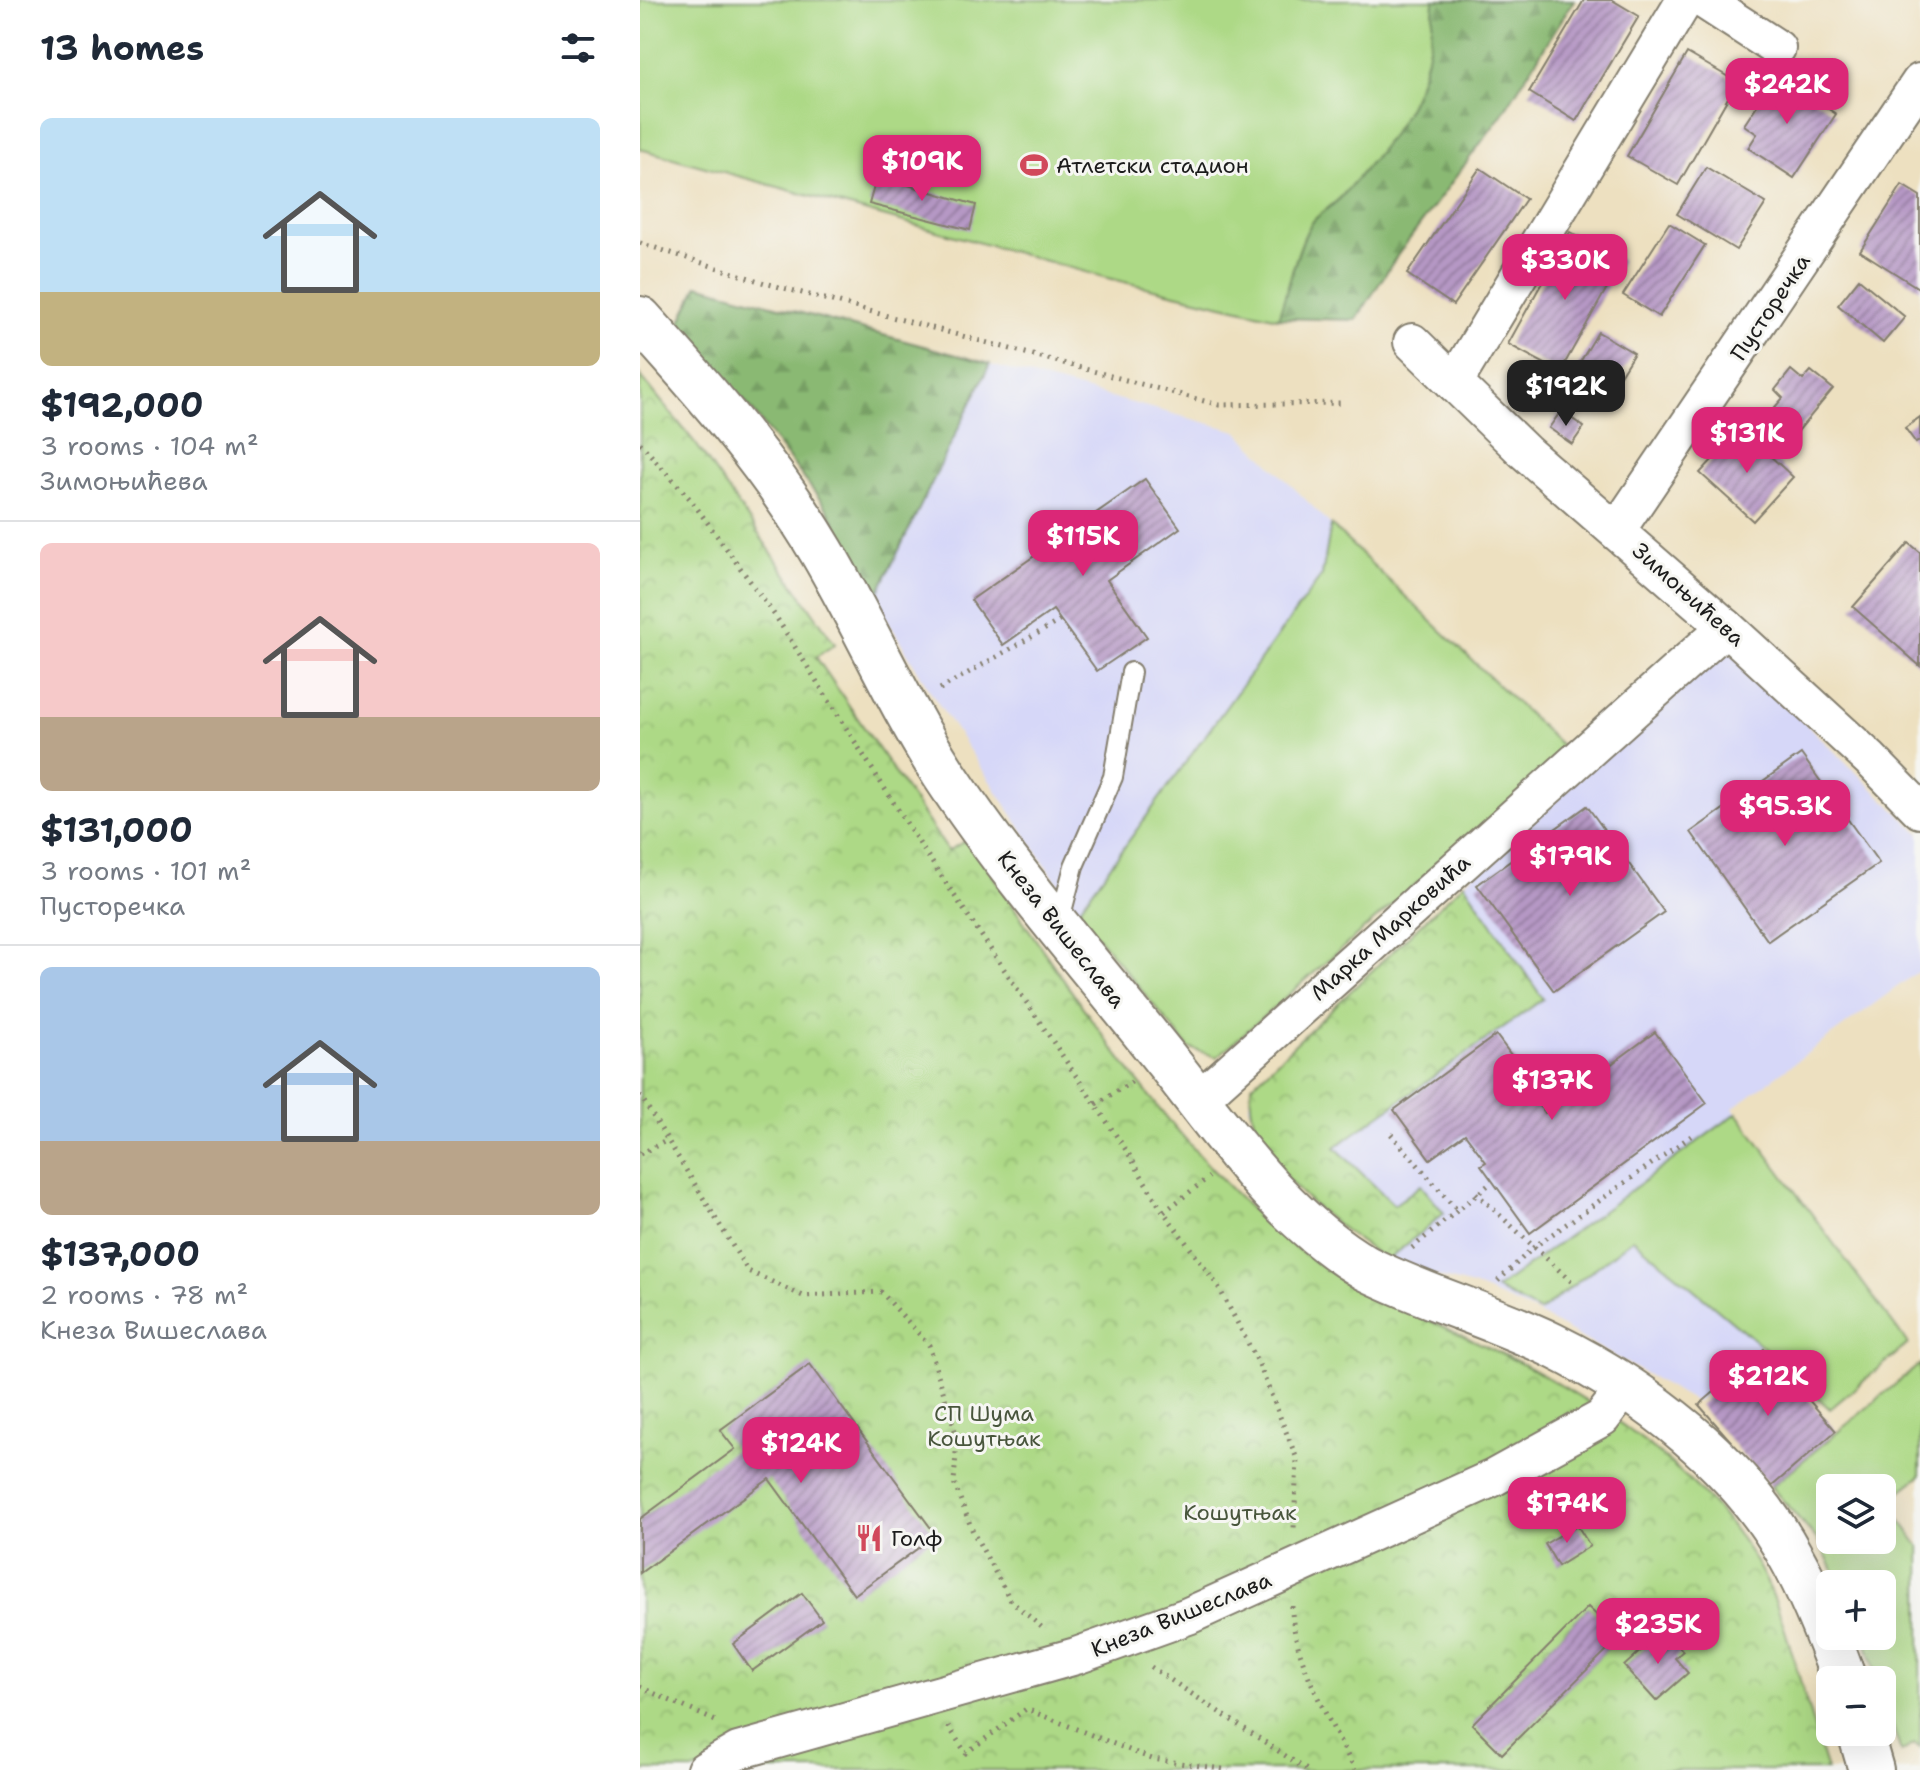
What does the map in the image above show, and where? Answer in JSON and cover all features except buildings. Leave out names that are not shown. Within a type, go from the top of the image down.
[{"type":"street","points":[[1454,383],[1685,0]]},
{"type":"street","points":[[1703,0],[1777,48]]},
{"type":"street","name":"Пусторечка","points":[[1617,530],[1920,82]]},
{"type":"street","name":"Кнеза Вишеслава","points":[[640,319],[717,406],[795,509],[945,774],[1059,926],[1275,1195],[1340,1252],[1386,1278],[1553,1346],[1625,1388],[1713,1457],[1757,1507],[1791,1555],[1839,1666]]},
{"type":"street","name":"Зимоњићева","points":[[1412,342],[1525,452],[1726,627],[1870,759],[1920,810]]},
{"type":"street","name":"Марка Марковића","points":[[1198,1100],[1726,627]]},
{"type":"street","name":"Кнеза Вишеслава","points":[[705,1770],[738,1751],[1115,1644],[1389,1527],[1569,1437],[1602,1418],[1625,1388]]},
{"type":"street","points":[[1864,1746],[1871,1770]]},
{"type":"lane","points":[[1059,926],[1074,866],[1113,777],[1131,672]]},
{"type":"path","points":[[640,243],[765,283],[1219,405],[1344,403]]},
{"type":"path","points":[[640,443],[691,500],[776,617],[921,846],[1096,1104],[1164,1212],[1218,1286],[1258,1362],[1297,1459],[1292,1623],[1319,1697],[1355,1770]]},
{"type":"path","points":[[932,694],[1061,620]]},
{"type":"path","points":[[1096,1104],[1139,1077]]},
{"type":"path","points":[[640,1095],[748,1271],[803,1296],[881,1292],[929,1345],[957,1437],[954,1483],[973,1532],[1011,1601],[1076,1656]]},
{"type":"path","points":[[1391,1134],[1457,1210]]},
{"type":"path","points":[[1487,1292],[1534,1247],[1691,1136]]},
{"type":"path","points":[[640,1154],[668,1140]]},
{"type":"path","points":[[1164,1212],[1216,1172]]},
{"type":"path","points":[[1403,1255],[1492,1182]]},
{"type":"path","points":[[1476,1193],[1574,1284]]},
{"type":"path","points":[[1115,1644],[1307,1770]]},
{"type":"path","points":[[640,1687],[765,1743]]},
{"type":"path","points":[[966,1753],[1026,1709],[1152,1759],[1229,1770]]},
{"type":"shaded area","points":[[990,365],[1237,431],[1331,525],[1322,575],[1077,912],[932,694],[875,599]]},
{"type":"shaded area","points":[[1725,646],[1920,834],[1920,970],[1733,1108],[1908,1344],[1830,1409],[1761,1345],[1696,1402],[1537,1313],[1476,1287],[1392,1264],[1262,1144],[1249,1106],[1251,1086],[1464,883]]},
{"type":"green space","name":"Атлетски стадион","points":[[640,0],[1434,0],[1426,60],[1409,107],[1363,171],[1339,199],[1311,224],[1297,256],[1278,318],[1107,278],[640,149]]},
{"type":"green space","points":[[1434,0],[1574,0],[1503,113],[1397,256],[1356,320],[1278,318],[1297,256],[1311,224],[1339,199],[1363,171],[1409,107],[1426,60]]},
{"type":"green space","points":[[698,285],[990,364],[875,599],[828,510],[751,409],[678,327]]},
{"type":"green space","name":"СП Шума Кошутњак","points":[[640,375],[696,444],[835,644],[816,657],[948,851],[968,839],[1112,1048],[1193,1148],[1236,1194],[1281,1236],[1330,1271],[1384,1300],[1496,1351],[1579,1396],[1660,1454],[1730,1524],[1757,1564],[1777,1606],[1816,1733],[1816,1746],[1820,1746],[1827,1770],[640,1770]]},
{"type":"green space","points":[[1331,525],[1568,752],[1217,1057],[1189,1048],[1077,912],[1322,575]]},
{"type":"green space","points":[[1464,883],[1543,999],[1335,1147],[1394,1205],[1421,1185],[1444,1213],[1387,1261],[1341,1228],[1295,1187],[1276,1165],[1261,1140],[1252,1114],[1251,1086]]},
{"type":"green space","points":[[1737,1113],[1908,1344],[1830,1409],[1761,1345],[1633,1239],[1539,1312],[1496,1289]]},
{"type":"green space","points":[[1920,1364],[1920,1476],[1896,1495],[1896,1474],[1816,1474],[1816,1538],[1771,1487]]},
{"type":"green space","points":[[1896,1514],[1920,1547],[1920,1748],[1915,1744],[1901,1752],[1896,1736],[1896,1666],[1874,1666],[1869,1650],[1896,1650],[1896,1570],[1833,1570],[1825,1554],[1896,1554]]},
{"type":"place","name":"Атлетски стадион","points":[[1034,165]]},
{"type":"place","name":"Голф","points":[[869,1538]]},
{"type":"park label","name":"Кошутњак","points":[[1240,1512]]}]
